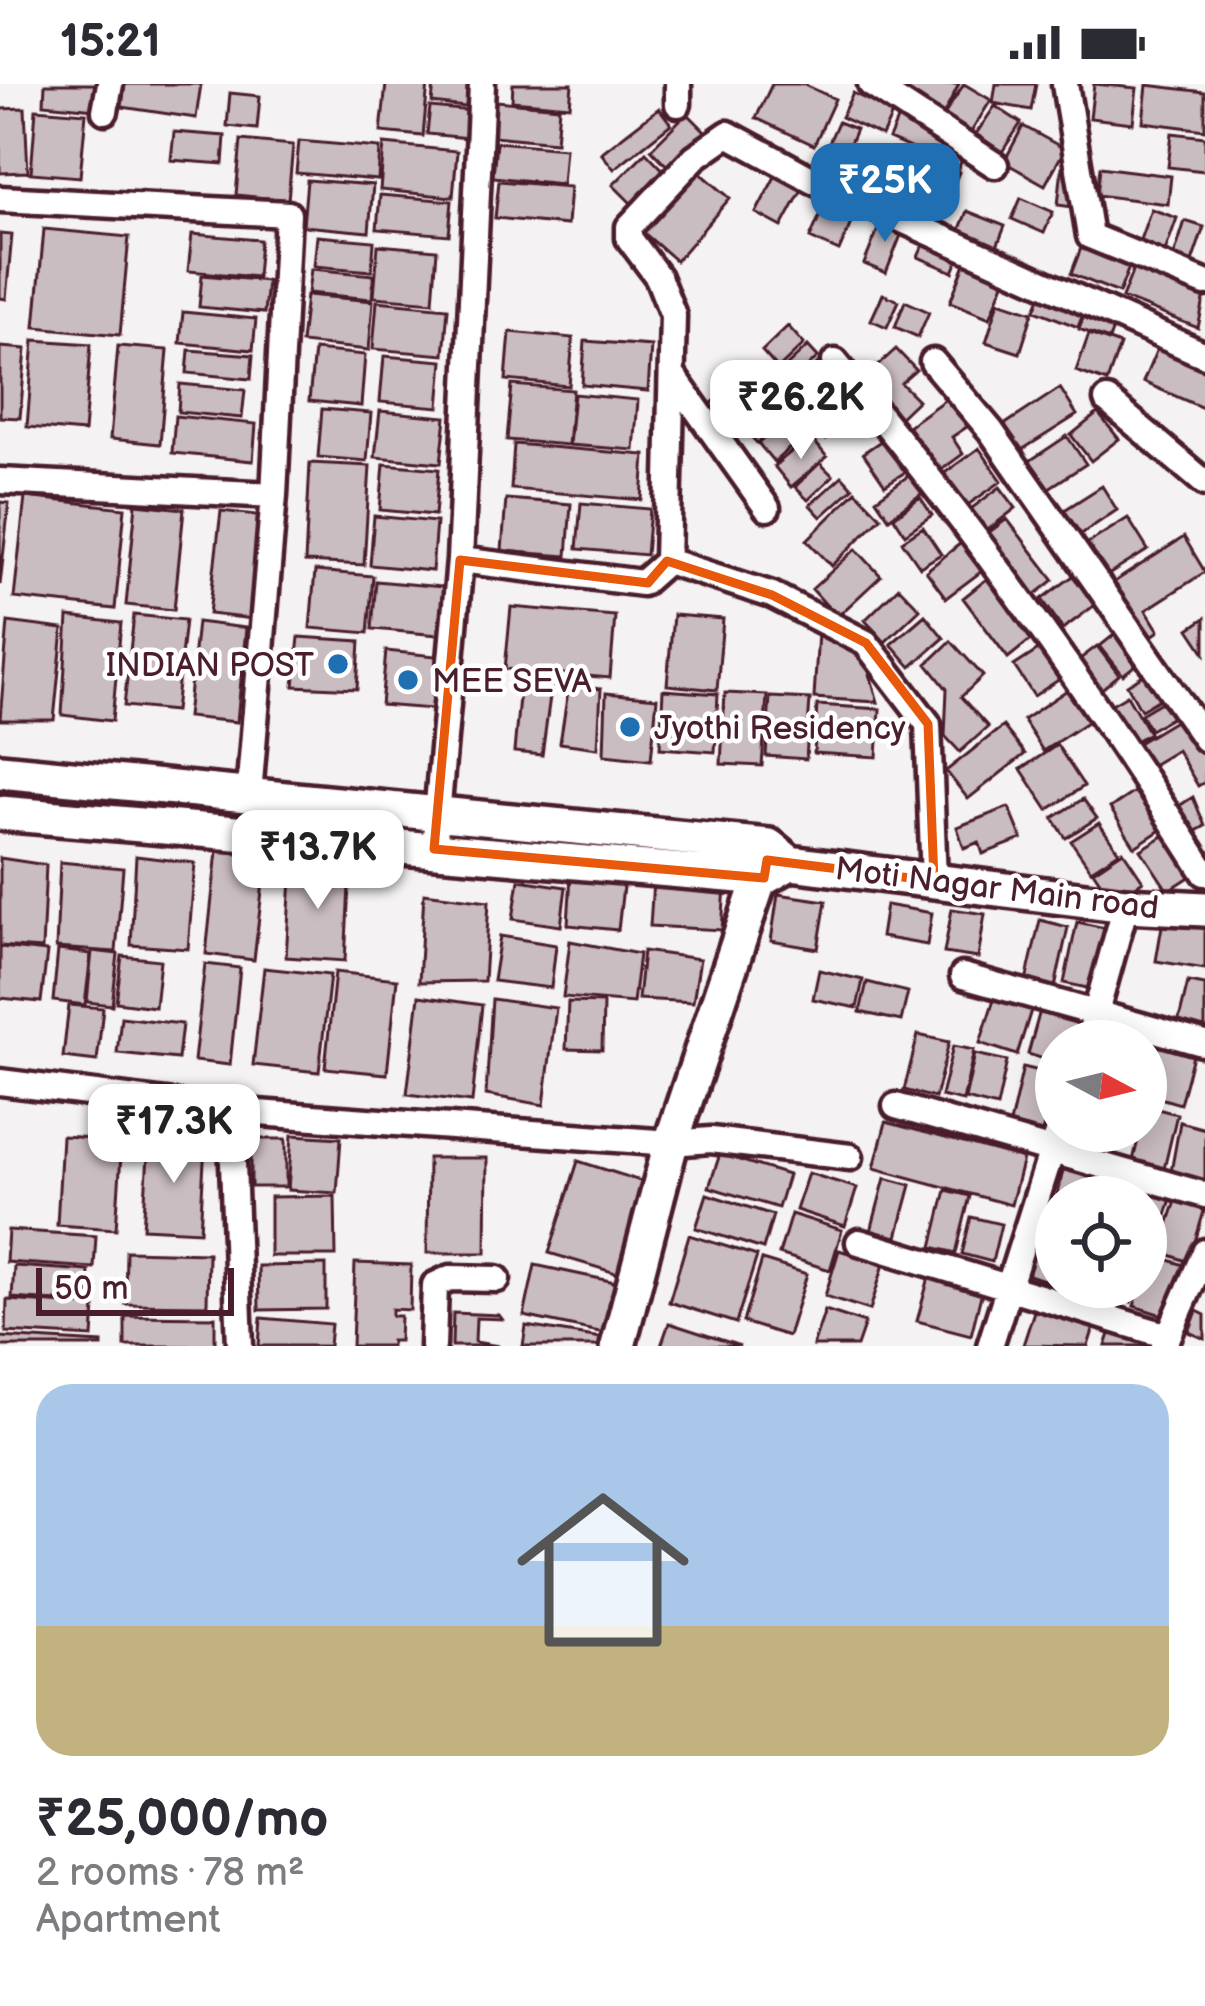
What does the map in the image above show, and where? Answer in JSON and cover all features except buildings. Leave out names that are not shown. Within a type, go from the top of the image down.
[{"type":"street","points":[[104,111],[110,84]]},
{"type":"street","points":[[434,849],[460,560],[482,84]]},
{"type":"street","points":[[871,84],[995,165]]},
{"type":"street","points":[[1065,84],[1090,236],[1205,284]]},
{"type":"street","points":[[460,560],[642,583],[667,561],[673,315],[658,277],[628,238],[629,226],[695,157],[728,134],[814,180],[1205,355]]},
{"type":"street","points":[[0,199],[288,214],[274,495],[249,794]]},
{"type":"street","points":[[835,362],[922,465],[1027,605],[1205,873]]},
{"type":"street","points":[[933,362],[991,430],[1205,739]]},
{"type":"street","points":[[673,376],[767,508]]},
{"type":"street","points":[[1107,400],[1205,483]]},
{"type":"street","points":[[0,481],[274,495]]},
{"type":"street","points":[[667,561],[772,595],[866,644],[928,724],[934,881]]},
{"type":"street","name":"Moti Nagar Main road","points":[[0,771],[437,810],[774,862],[1126,905],[1205,909]]},
{"type":"street","name":"Moti Nagar Main road","points":[[0,813],[434,849],[774,862]]},
{"type":"street","points":[[618,1346],[671,1143],[774,862]]},
{"type":"street","points":[[1094,1020],[1126,905]]},
{"type":"street","points":[[963,976],[1070,1020]]},
{"type":"street","points":[[1167,1039],[1202,1043]]},
{"type":"street","points":[[0,1082],[231,1111],[671,1143],[711,1140],[850,1157]]},
{"type":"street","points":[[896,1106],[1035,1136]]},
{"type":"street","points":[[231,1111],[240,1346]]},
{"type":"street","points":[[990,1346],[1051,1152]]},
{"type":"street","points":[[1087,1152],[1205,1196]]},
{"type":"street","points":[[859,1242],[1166,1341],[1205,1252]]},
{"type":"street","points":[[433,1346],[435,1285],[450,1277],[497,1280]]},
{"type":"highlighted area","points":[[460,560],[648,583],[667,561],[772,595],[866,643],[928,724],[934,881],[767,860],[764,878],[434,849]]},
{"type":"place","name":"INDIAN POST","points":[[338,664]]},
{"type":"place","name":"MEE SEVA","points":[[408,680]]},
{"type":"place","name":"Jyothi Residency","points":[[630,727]]}]
